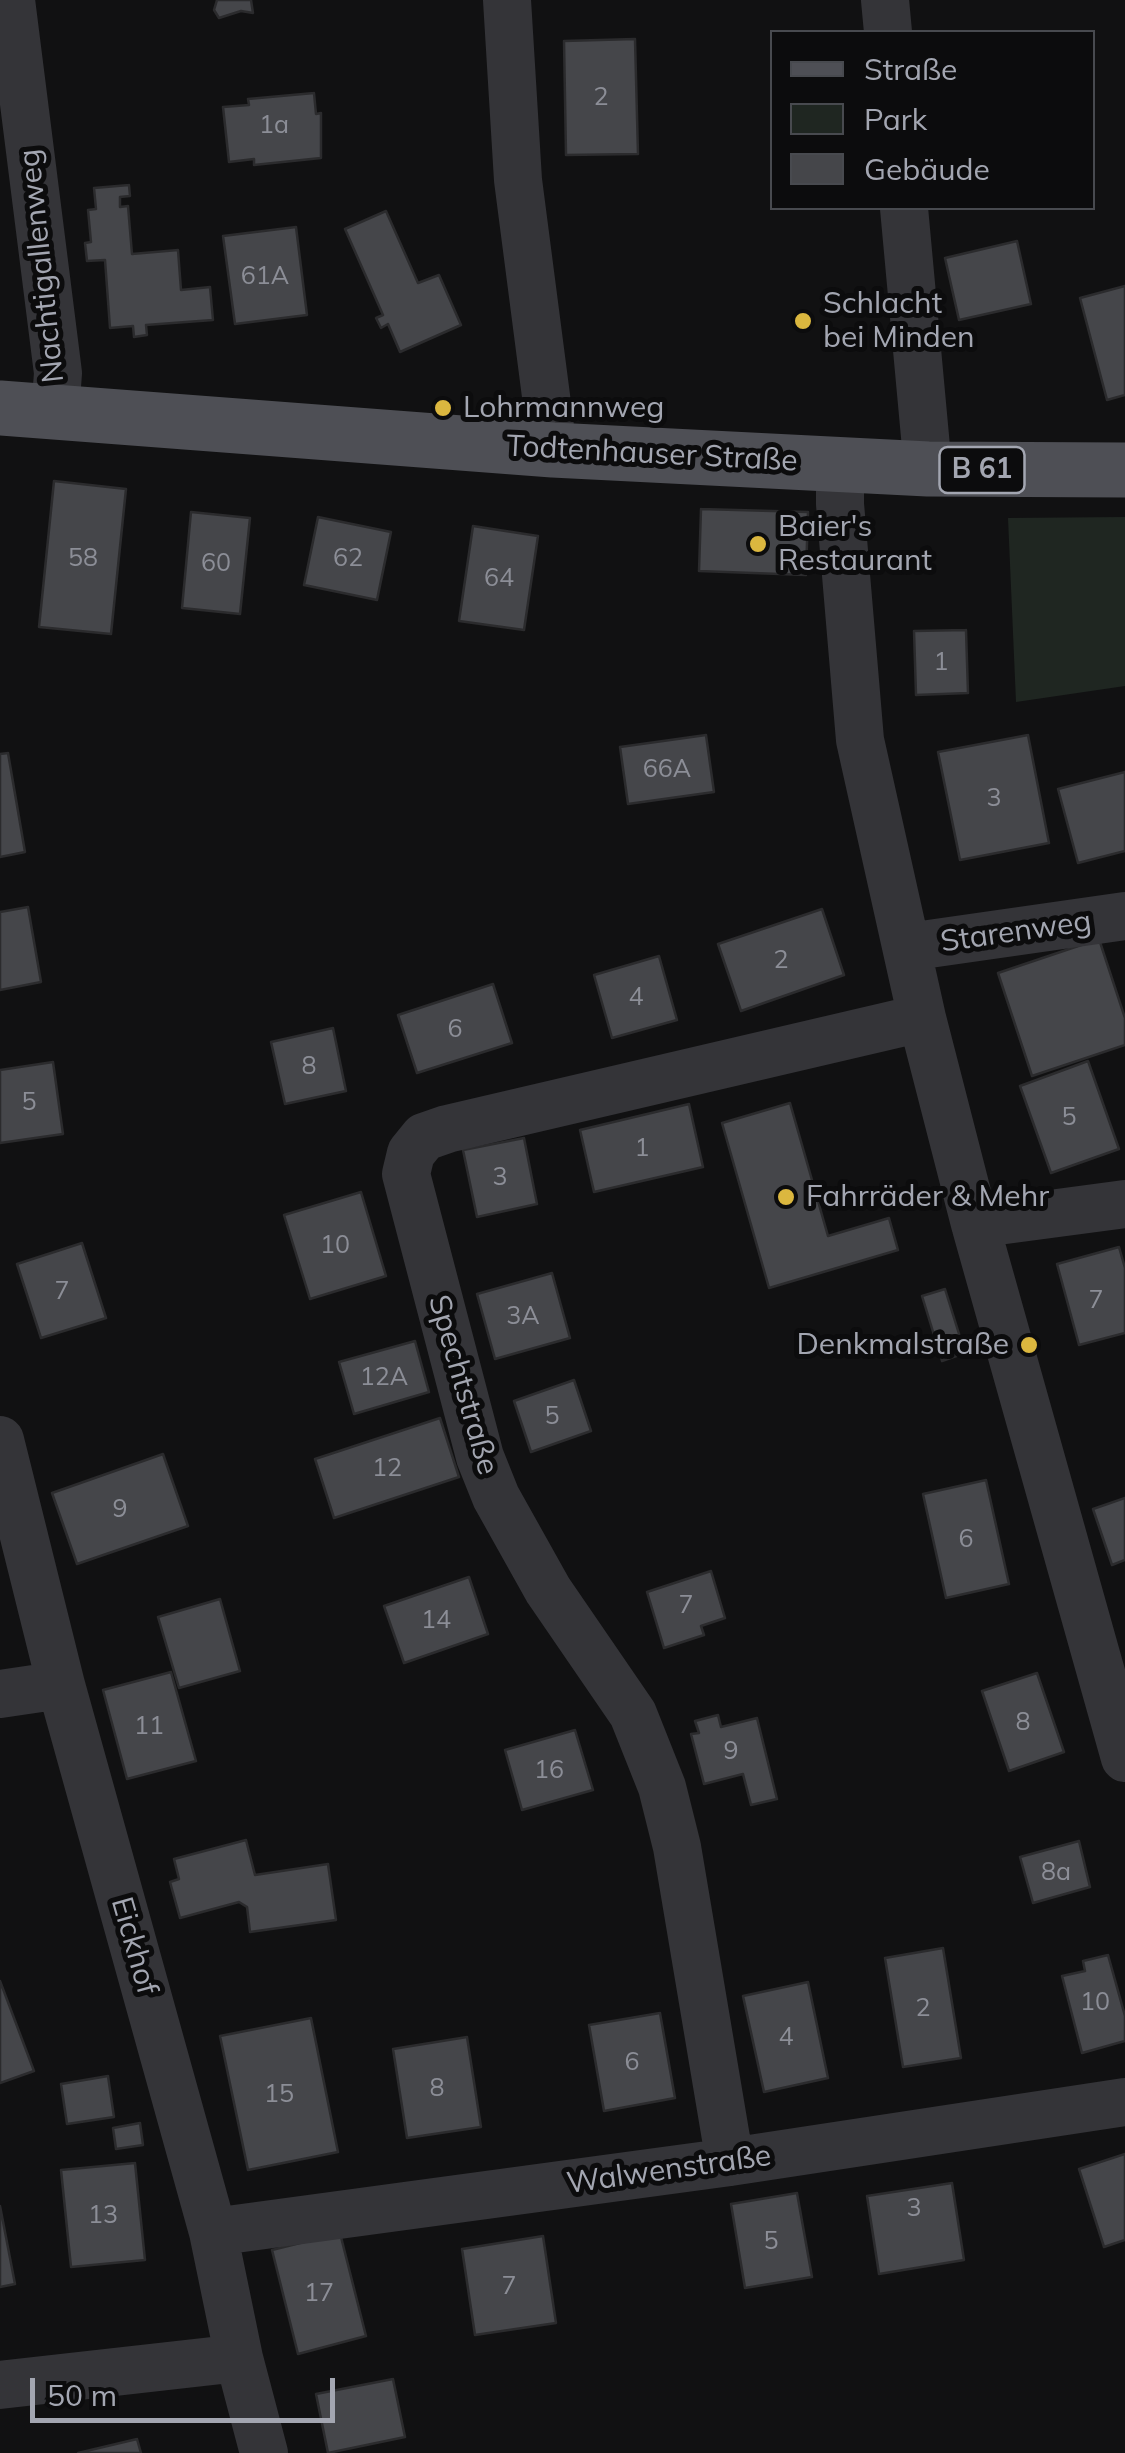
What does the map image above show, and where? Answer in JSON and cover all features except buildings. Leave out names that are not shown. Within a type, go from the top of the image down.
[{"type":"main road","name":"Todtenhauser Straße","points":[[0,408],[552,450],[928,469],[1125,470]]},
{"type":"street","name":"Nachtigallenweg","points":[[11,0],[58,373],[55,413]]},
{"type":"street","points":[[507,0],[518,180],[552,450]]},
{"type":"street","points":[[885,0],[888,30]]},
{"type":"street","points":[[904,210],[928,469]]},
{"type":"street","points":[[840,463],[860,740],[922,1018],[975,1224],[1124,1749]]},
{"type":"street","name":"Starenweg","points":[[908,947],[1125,916]]},
{"type":"street","name":"Spechtstraße","points":[[730,2162],[677,1847],[662,1787],[634,1714],[548,1590],[496,1497],[480,1457],[406,1174],[411,1153],[424,1137],[447,1129],[922,1018]]},
{"type":"street","points":[[975,1224],[1125,1204]]},
{"type":"street","name":"Eickhof","points":[[0,1440],[62,1686],[213,2232],[264,2453]]},
{"type":"street","points":[[0,1694],[62,1686]]},
{"type":"street","name":"Walwenstraße","points":[[213,2232],[730,2162],[1125,2102]]},
{"type":"street","points":[[0,2385],[239,2358]]},
{"type":"green space","points":[[1125,517],[1125,686],[1016,702],[1008,518]]},
{"type":"place","name":"Schlacht bei Minden","points":[[803,321]]},
{"type":"place","name":"Lohrmannweg","points":[[443,408]]},
{"type":"place","name":"Baier's Restaurant","points":[[758,544]]},
{"type":"place","name":"Fahrräder & Mehr","points":[[786,1197]]},
{"type":"place","name":"Denkmalstraße","points":[[1029,1345]]}]
